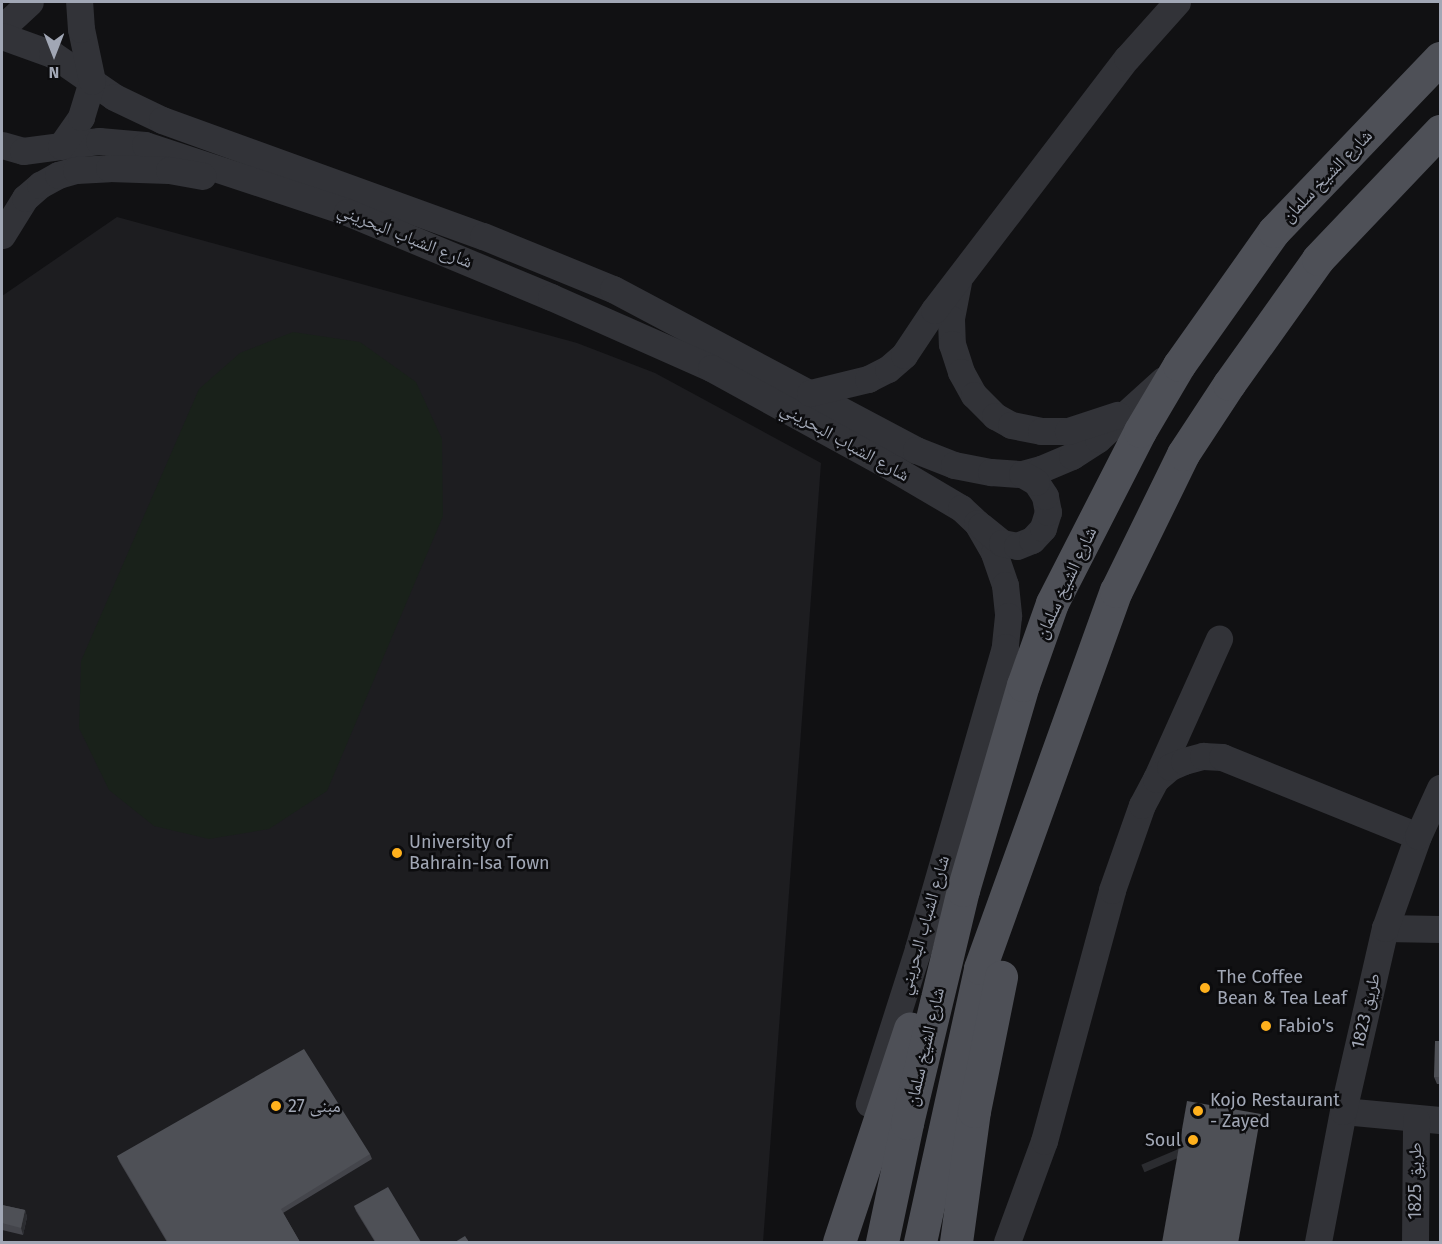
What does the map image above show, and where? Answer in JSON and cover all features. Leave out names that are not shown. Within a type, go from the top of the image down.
[{"type":"main road","name":"شارع الشيخ سلمان","points":[[882,1242],[907,1123],[963,890],[1012,718],[1052,603],[1140,431],[1179,365],[1274,231],[1440,58]]},
{"type":"main road","name":"شارع الشيخ سلمان","points":[[920,1242],[980,968],[1045,791],[1075,698],[1116,591],[1183,454],[1318,259],[1440,131]]},
{"type":"main road","points":[[956,1242],[974,1111],[1003,968],[1045,791]]},
{"type":"main road","points":[[839,1242],[931,966],[963,890]]},
{"type":"street","points":[[2,28],[30,2]]},
{"type":"street","points":[[61,146],[81,117],[92,81],[81,29],[79,2]]},
{"type":"street","points":[[810,393],[868,379],[888,369],[904,355],[959,278],[1127,58],[1177,2]]},
{"type":"street","name":"شارع الشباب البحريني","points":[[2,36],[52,54],[114,97],[162,120],[483,236],[613,289],[915,450],[945,461],[991,472],[1022,474],[1041,470],[1072,456],[1098,439],[1179,365]]},
{"type":"street","name":"شارع الشباب البحريني","points":[[2,145],[23,151],[99,141],[145,145],[346,212],[551,297],[711,368],[883,462],[961,508],[977,523],[994,554],[1005,585],[1008,616],[1005,647],[918,949],[841,1192],[831,1242]]},
{"type":"street","points":[[2,235],[25,198],[39,185],[58,175],[76,170],[109,168],[169,170],[346,212]]},
{"type":"street","points":[[959,278],[951,319],[952,344],[961,372],[974,395],[995,416],[1011,425],[1041,431],[1068,431],[1133,408]]},
{"type":"street","points":[[977,523],[1002,543],[1017,546],[1032,540],[1043,528],[1048,512],[1045,496],[1036,482],[1022,474]]},
{"type":"street","points":[[1007,1242],[1044,1141],[1112,890],[1142,805],[1219,639]]},
{"type":"street","points":[[1156,779],[1170,767],[1184,761],[1203,756],[1222,757],[1418,836]]},
{"type":"street","name":"طريق 1823","points":[[1318,1242],[1343,1111],[1385,928],[1418,836],[1440,788]]},
{"type":"street","points":[[1385,928],[1440,929]]},
{"type":"street","points":[[1343,1111],[1428,1120]]},
{"type":"street","name":"طريق 1825","points":[[1415,1242],[1428,1120]]},
{"type":"shaded area","name":"University of Bahrain-Isa Town","points":[[117,217],[577,343],[655,373],[821,463],[763,1242],[2,1242],[2,296]]},
{"type":"shaded area","points":[[293,332],[360,342],[416,382],[442,439],[443,516],[327,791],[269,829],[209,839],[154,826],[109,790],[79,728],[81,661],[199,389],[240,353]]},
{"type":"building","points":[[1435,1041],[1440,1041],[1440,1077],[1434,1077]]},
{"type":"building","name":"مبنى 27","points":[[304,1049],[370,1154],[281,1209],[300,1242],[168,1242],[117,1156]]},
{"type":"building","points":[[1187,1101],[1261,1114],[1238,1242],[1162,1242]]},
{"type":"building","points":[[388,1187],[421,1242],[376,1242],[354,1206]]},
{"type":"building","points":[[2,1205],[25,1210],[21,1228],[2,1223]]},
{"type":"building","points":[[465,1236],[469,1242],[455,1242]]},
{"type":"place","name":"University of Bahrain-Isa Town","points":[[397,853]]},
{"type":"place","name":"The Coffee Bean & Tea Leaf","points":[[1205,988]]},
{"type":"place","name":"Fabio's","points":[[1266,1026]]},
{"type":"place","name":"مبنى 27","points":[[276,1106]]},
{"type":"place","name":"Kojo Restaurant - Zayed","points":[[1198,1111]]},
{"type":"place","name":"Soul","points":[[1193,1140]]}]
